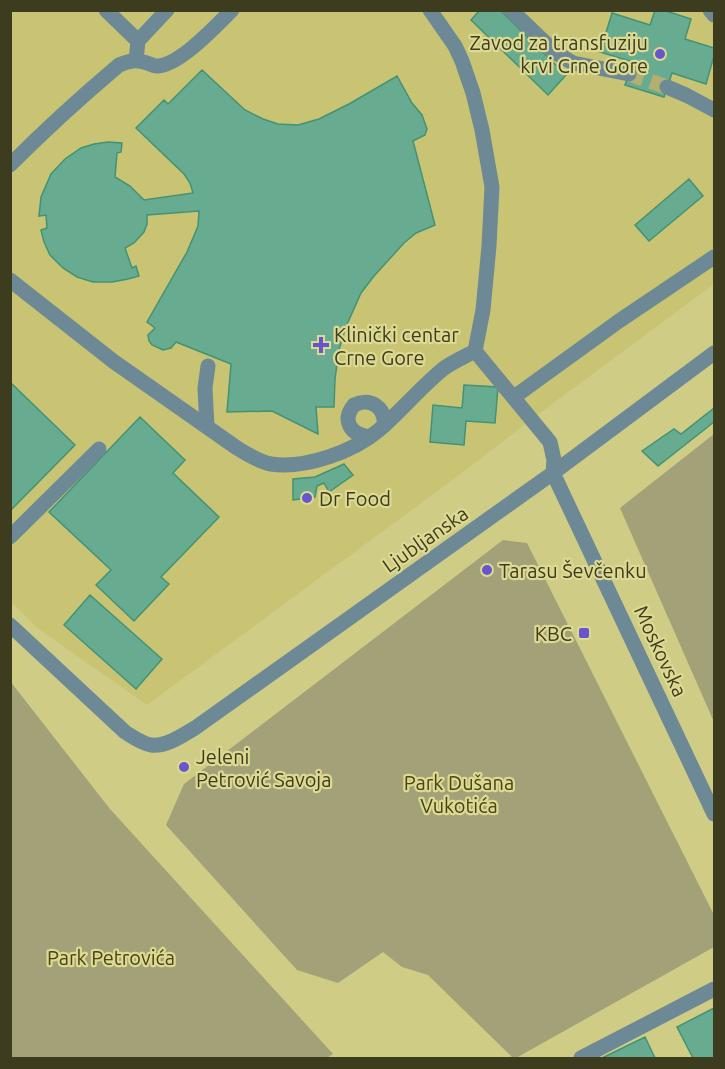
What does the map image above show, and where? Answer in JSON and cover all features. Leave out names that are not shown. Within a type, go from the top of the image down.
[{"type":"street","points":[[106,10],[138,40]]},
{"type":"street","points":[[136,60],[138,40],[167,10]]},
{"type":"street","points":[[10,165],[76,102],[119,65],[136,60],[156,66],[174,62],[232,10]]},
{"type":"street","points":[[10,280],[113,361],[253,457],[270,464],[297,464],[338,453],[370,437],[444,369],[475,351],[483,310],[492,187],[482,130],[473,93],[454,46],[430,10]]},
{"type":"street","points":[[511,10],[556,53],[573,63],[629,74]]},
{"type":"street","points":[[710,10],[714,15]]},
{"type":"street","points":[[667,87],[714,110]]},
{"type":"street","points":[[514,397],[618,321],[714,257]]},
{"type":"street","points":[[475,351],[550,442],[554,460],[553,473]]},
{"type":"street","name":"Ljubljanska","points":[[10,625],[125,732],[139,741],[152,745],[167,743],[195,728],[553,473],[714,353]]},
{"type":"street","points":[[207,427],[205,388],[208,366]]},
{"type":"street","points":[[370,437],[357,434],[350,427],[349,414],[354,405],[365,402],[377,406],[384,415],[384,426]]},
{"type":"street","points":[[10,537],[99,449]]},
{"type":"street","name":"Moskovska","points":[[553,473],[714,814]]},
{"type":"street","points":[[582,1059],[714,989]]},
{"type":"shaded area","name":"Klinički centar Crne Gore","points":[[10,11],[714,11],[714,284],[147,705],[36,627],[11,602]]},
{"type":"green space","points":[[714,434],[714,722],[620,508]]},
{"type":"green space","name":"Park Dušana Vukotića","points":[[503,540],[527,543],[714,915],[714,947],[516,1058],[513,1058],[428,975],[402,967],[383,952],[338,983],[297,970],[166,825],[184,784]]},
{"type":"green space","name":"Park Petrovića","points":[[10,681],[110,809],[333,1054],[327,1058],[11,1058]]},
{"type":"building","points":[[480,10],[500,10],[566,75],[548,95],[471,20]]},
{"type":"building","name":"Zavod za transfuziju krvi Crne Gore","points":[[655,10],[663,10],[691,19],[685,39],[714,48],[706,84],[672,73],[664,97],[625,85],[633,62],[600,52],[612,13],[650,25]]},
{"type":"building","name":"Klinički centar Crne Gore","points":[[202,70],[245,110],[278,124],[298,125],[319,119],[397,76],[412,103],[422,115],[427,129],[425,135],[413,141],[435,225],[416,233],[404,243],[361,293],[345,329],[339,350],[334,407],[316,407],[318,434],[272,411],[227,412],[231,364],[176,342],[171,348],[163,350],[149,341],[148,335],[155,328],[147,322],[187,252],[198,226],[199,211],[147,215],[144,232],[134,243],[125,248],[132,268],[136,266],[139,276],[128,279],[93,282],[77,277],[63,268],[50,255],[44,242],[41,230],[47,228],[46,215],[39,216],[41,197],[51,174],[65,159],[81,148],[108,142],[122,143],[121,152],[117,153],[115,177],[130,186],[144,200],[193,193],[184,174],[136,128],[164,100],[168,104]]},
{"type":"building","points":[[689,179],[703,196],[649,241],[635,225]]},
{"type":"building","points":[[10,382],[75,445],[10,511]]},
{"type":"building","points":[[464,385],[498,387],[495,423],[466,421],[464,445],[430,442],[433,405],[462,408]]},
{"type":"building","points":[[714,408],[714,422],[658,466],[642,451],[674,429],[681,434]]},
{"type":"building","points":[[140,417],[185,460],[173,473],[219,517],[161,577],[169,584],[134,621],[96,585],[111,570],[49,512]]},
{"type":"building","points":[[344,464],[353,475],[329,492],[324,483],[317,486],[315,497],[293,500],[293,479],[315,477]]},
{"type":"building","points":[[90,595],[162,659],[136,689],[64,625]]},
{"type":"building","points":[[714,1008],[714,1058],[693,1058],[677,1027]]},
{"type":"building","points":[[645,1037],[655,1058],[602,1058]]},
{"type":"tunnel","points":[[629,74],[667,87]]},
{"type":"place","name":"Zavod za transfuziju krvi Crne Gore","points":[[660,54]]},
{"type":"place","name":"Klinički centar Crne Gore","points":[[321,345]]},
{"type":"place","name":"Dr Food","points":[[307,498]]},
{"type":"place","name":"Tarasu Ševčenku","points":[[487,570]]},
{"type":"place","name":"KBC","points":[[584,633]]},
{"type":"place","name":"Jeleni Petrović Savoja","points":[[184,767]]}]
